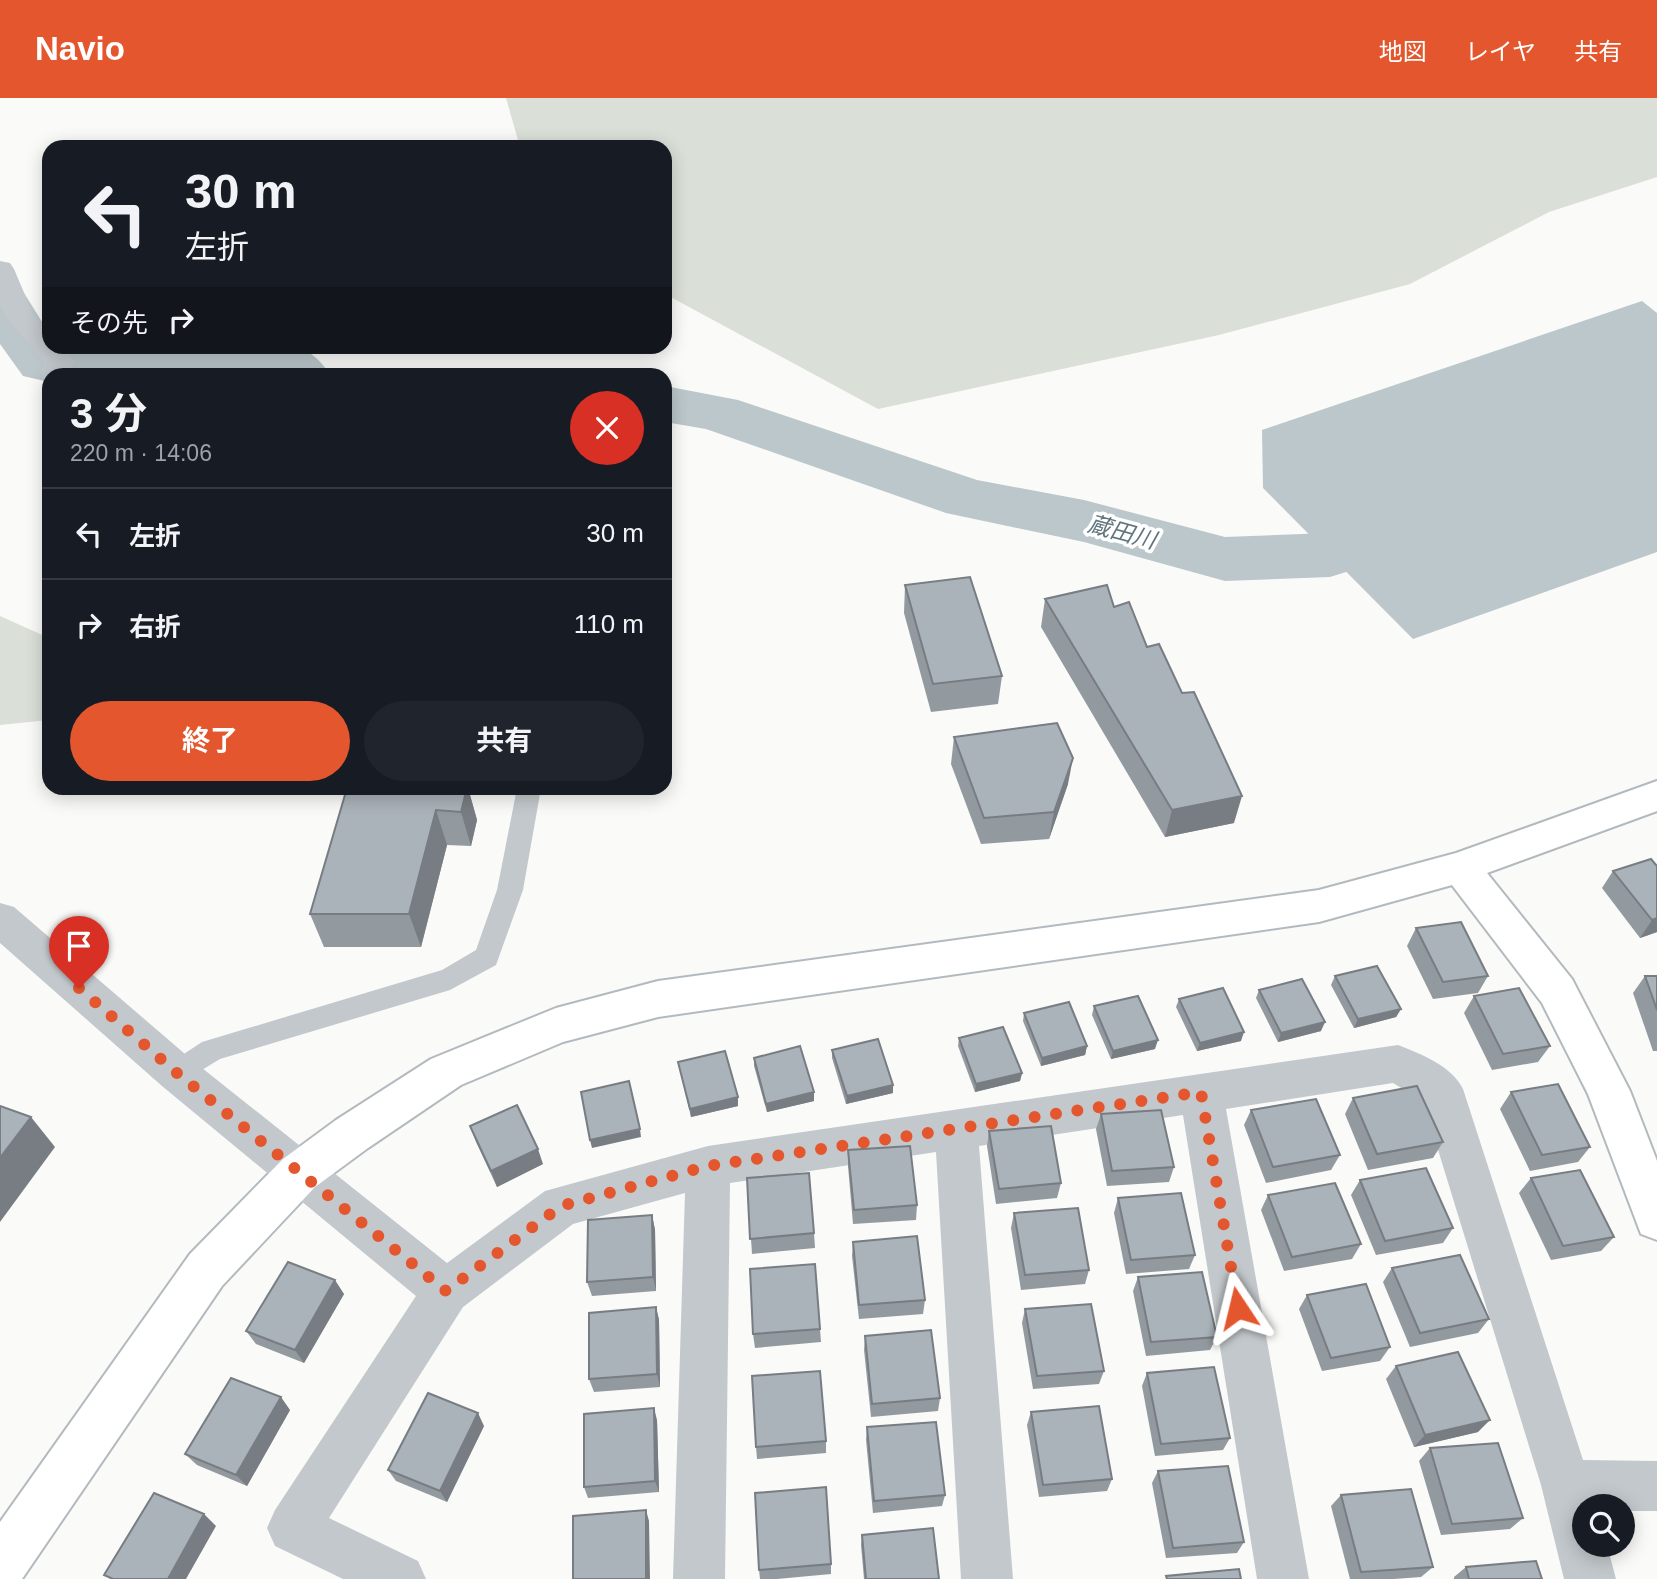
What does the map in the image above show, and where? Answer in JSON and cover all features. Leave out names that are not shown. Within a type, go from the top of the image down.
[{"type":"street","points":[[0,269],[20,317],[42,342]]},
{"type":"street","points":[[0,1566],[205,1270],[299,1173],[352,1133],[446,1072],[569,1023],[658,999],[1319,906],[1461,867],[1657,796]]},
{"type":"street","points":[[1461,867],[1557,991],[1608,1091],[1657,1219]]},
{"type":"street","points":[[0,919],[177,1073],[446,1291]]},
{"type":"street","points":[[400,1579],[293,1528],[446,1291],[561,1206],[708,1166],[1398,1064],[1441,1089],[1566,1485],[1590,1579]]},
{"type":"street","points":[[1201,1092],[1283,1579]]},
{"type":"street","points":[[956,1128],[987,1579]]},
{"type":"street","points":[[699,1579],[708,1166]]},
{"type":"street","points":[[1566,1485],[1657,1486]]},
{"type":"lane","points":[[177,1073],[212,1050],[450,979],[487,957],[510,890],[528,795]]},
{"type":"shaded area","points":[[506,98],[1657,98],[1657,177],[1549,212],[1410,284],[1219,335],[878,409],[672,298],[672,140],[518,140]]},
{"type":"shaded area","points":[[1642,301],[1657,313],[1657,552],[1413,639],[1263,488],[1262,430]]},
{"type":"shaded area","points":[[0,616],[42,635],[42,721],[0,725]]},
{"type":"building","points":[[970,577],[1002,676],[933,684],[905,585]]},
{"type":"building","points":[[1107,585],[1114,607],[1129,602],[1147,647],[1159,644],[1182,693],[1194,692],[1242,796],[1172,810],[1045,599]]},
{"type":"building","points":[[1057,723],[1073,758],[1054,812],[984,818],[954,737]]},
{"type":"building","points":[[345,795],[465,795],[461,812],[436,810],[409,914],[310,914]]},
{"type":"building","points":[[1651,859],[1657,866],[1657,918],[1652,920],[1613,871]]},
{"type":"building","points":[[1461,922],[1488,976],[1443,982],[1416,928]]},
{"type":"building","points":[[1377,966],[1401,1009],[1358,1019],[1335,976]]},
{"type":"building","points":[[1645,976],[1657,976],[1657,1010]]},
{"type":"building","points":[[1302,979],[1325,1022],[1281,1033],[1259,990]]},
{"type":"building","points":[[1223,988],[1244,1032],[1200,1043],[1179,999]]},
{"type":"building","points":[[1519,988],[1550,1046],[1503,1054],[1474,996]]},
{"type":"building","points":[[1138,996],[1158,1040],[1113,1051],[1094,1006]]},
{"type":"building","points":[[1069,1002],[1087,1046],[1042,1058],[1024,1013]]},
{"type":"building","points":[[1003,1027],[1022,1073],[976,1084],[959,1038]]},
{"type":"building","points":[[878,1039],[893,1085],[847,1096],[832,1050]]},
{"type":"building","points":[[800,1046],[814,1092],[766,1104],[754,1058]]},
{"type":"building","points":[[725,1051],[738,1097],[690,1109],[678,1062]]},
{"type":"building","points":[[629,1081],[640,1129],[590,1140],[581,1092]]},
{"type":"building","points":[[1558,1084],[1590,1147],[1542,1155],[1511,1092]]},
{"type":"building","points":[[1417,1086],[1443,1142],[1377,1154],[1353,1098]]},
{"type":"building","points":[[1316,1099],[1340,1155],[1273,1167],[1251,1110]]},
{"type":"building","points":[[517,1105],[538,1149],[491,1171],[470,1126]]},
{"type":"building","points":[[0,1106],[31,1117],[0,1158]]},
{"type":"building","points":[[1161,1110],[1174,1167],[1112,1171],[1101,1114]]},
{"type":"building","points":[[1051,1126],[1061,1183],[999,1189],[989,1131]]},
{"type":"building","points":[[910,1146],[917,1205],[854,1210],[848,1150]]},
{"type":"building","points":[[1426,1168],[1453,1228],[1385,1241],[1360,1180]]},
{"type":"building","points":[[1580,1170],[1614,1237],[1563,1246],[1531,1178]]},
{"type":"building","points":[[809,1173],[814,1233],[750,1239],[747,1178]]},
{"type":"building","points":[[1335,1183],[1361,1244],[1292,1257],[1268,1195]]},
{"type":"building","points":[[1181,1193],[1195,1255],[1131,1260],[1118,1198]]},
{"type":"building","points":[[1078,1208],[1089,1270],[1025,1275],[1014,1213]]},
{"type":"building","points":[[652,1215],[653,1277],[587,1282],[588,1220]]},
{"type":"building","points":[[917,1236],[925,1300],[859,1305],[853,1242]]},
{"type":"building","points":[[1460,1255],[1489,1319],[1420,1333],[1392,1268]]},
{"type":"building","points":[[288,1262],[335,1280],[295,1350],[246,1331]]},
{"type":"building","points":[[815,1264],[820,1329],[753,1334],[750,1269]]},
{"type":"building","points":[[1202,1272],[1217,1337],[1151,1342],[1138,1277]]},
{"type":"building","points":[[1366,1284],[1390,1347],[1331,1358],[1307,1295]]},
{"type":"building","points":[[1091,1304],[1104,1371],[1037,1376],[1025,1309]]},
{"type":"building","points":[[656,1307],[657,1374],[589,1379],[589,1313]]},
{"type":"building","points":[[931,1330],[940,1398],[872,1404],[865,1336]]},
{"type":"building","points":[[1458,1352],[1490,1420],[1425,1435],[1396,1366]]},
{"type":"building","points":[[1214,1367],[1230,1438],[1161,1444],[1147,1373]]},
{"type":"building","points":[[820,1371],[826,1441],[756,1447],[752,1376]]},
{"type":"building","points":[[231,1378],[281,1397],[236,1475],[185,1454]]},
{"type":"building","points":[[428,1393],[478,1413],[440,1491],[388,1470]]},
{"type":"building","points":[[1099,1406],[1112,1479],[1043,1485],[1031,1412]]},
{"type":"building","points":[[654,1408],[655,1481],[584,1487],[584,1414]]},
{"type":"building","points":[[936,1422],[945,1495],[874,1501],[867,1427]]},
{"type":"building","points":[[1498,1443],[1523,1518],[1452,1524],[1430,1448]]},
{"type":"building","points":[[1228,1466],[1244,1542],[1173,1548],[1158,1471]]},
{"type":"building","points":[[826,1487],[831,1564],[759,1570],[755,1493]]},
{"type":"building","points":[[1411,1489],[1433,1567],[1361,1572],[1341,1495]]},
{"type":"building","points":[[154,1493],[204,1514],[168,1579],[113,1579],[104,1575]]},
{"type":"building","points":[[646,1510],[646,1579],[573,1579],[573,1516]]},
{"type":"building","points":[[933,1528],[939,1579],[866,1579],[862,1535]]},
{"type":"building","points":[[1536,1561],[1542,1579],[1469,1579],[1466,1567]]},
{"type":"building","points":[[1239,1569],[1241,1579],[1167,1579],[1166,1576]]},
{"type":"waterway","name":"蔵田川","points":[[0,297],[14,325],[43,364],[75,368]]},
{"type":"waterway","name":"蔵田川","points":[[75,368],[195,362],[287,362],[294,368]]},
{"type":"waterway","name":"蔵田川","points":[[672,405],[717,413],[968,499],[1084,521],[1225,559],[1330,555],[1427,525]]},
{"type":"route","points":[[79,988],[177,1073],[446,1291],[561,1206],[708,1166],[1201,1092],[1238,1308]]}]
